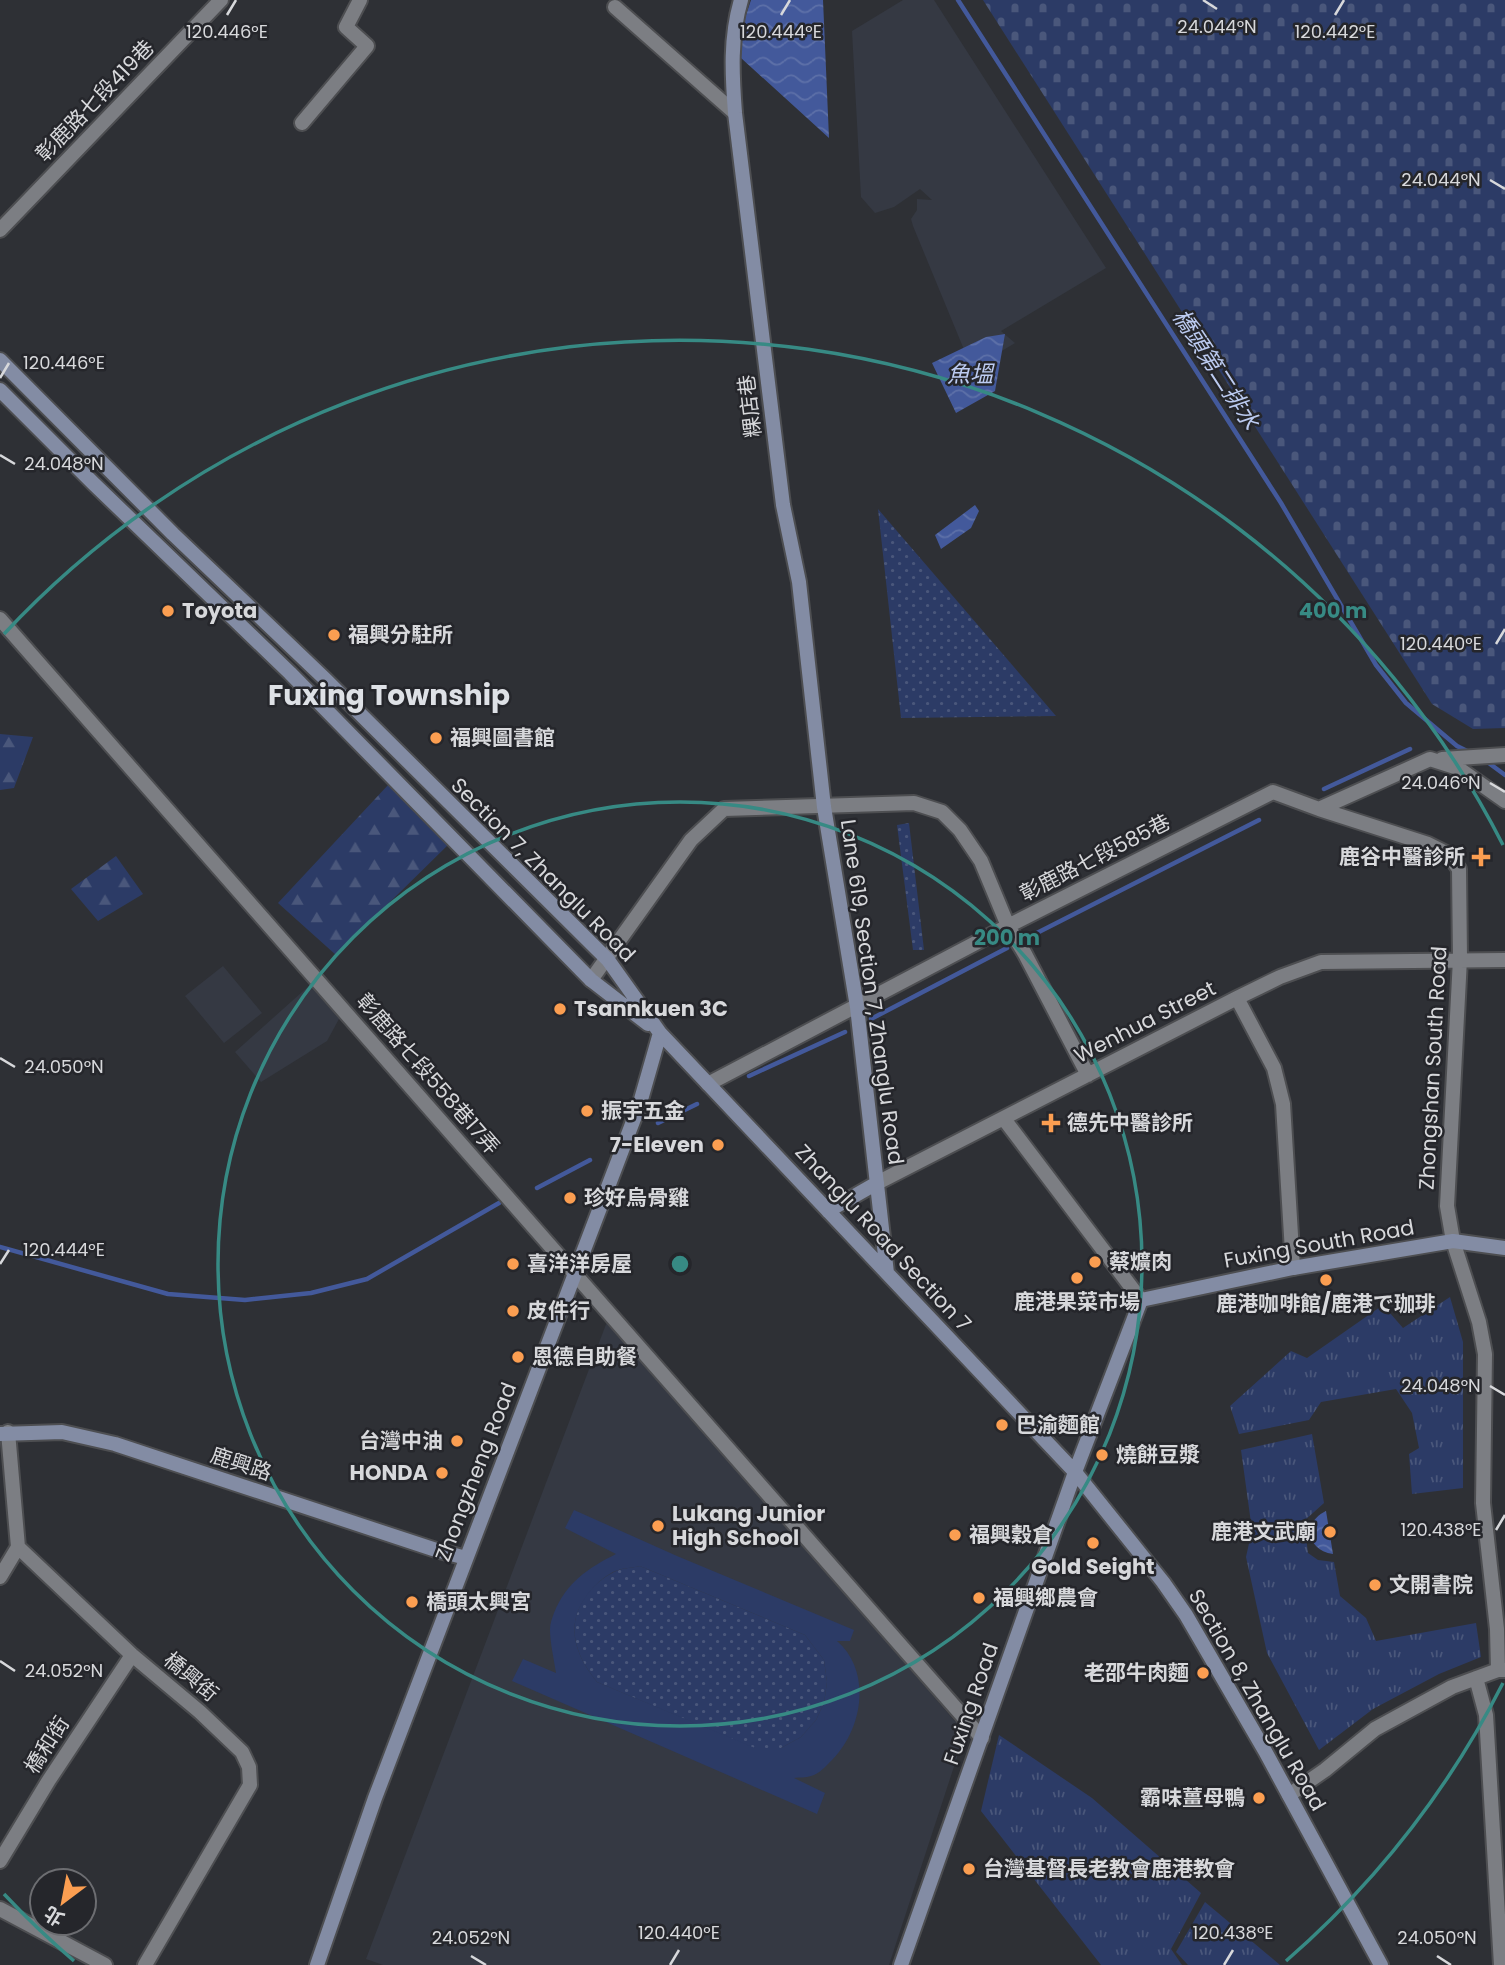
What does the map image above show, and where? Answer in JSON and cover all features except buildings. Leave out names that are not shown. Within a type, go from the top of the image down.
[{"type":"street","name":"彰鹿路七段419巷","points":[[0,230],[221,0]]},
{"type":"street","points":[[302,124],[367,46],[346,27],[360,0]]},
{"type":"street","name":"粿店巷","points":[[741,0],[733,25],[732,74],[735,113],[783,505],[799,582],[824,807]]},
{"type":"street","points":[[615,7],[735,113]]},
{"type":"street","name":"Section 7, Zhanglu Road","points":[[0,360],[173,534],[325,679],[608,960],[660,1033]]},
{"type":"street","name":"Section 7, Zhanglu Road","points":[[0,390],[290,673],[591,980],[660,1033]]},
{"type":"street","name":"彰鹿路七段558巷17弄","points":[[0,619],[982,1738]]},
{"type":"street","points":[[1319,809],[1430,759],[1505,755]]},
{"type":"street","points":[[1430,759],[1458,768],[1505,801]]},
{"type":"street","name":"彰鹿路七段585巷","points":[[708,1084],[1008,926],[1273,792],[1319,809]]},
{"type":"street","points":[[591,980],[608,960],[691,840],[724,809],[914,803],[942,812],[960,830],[981,861],[1008,926],[1088,1075]]},
{"type":"street","name":"Lane 619, Section 7, Zhanglu Road","points":[[824,807],[856,1007],[887,1273]]},
{"type":"street","name":"Zhongshan South Road","points":[[1319,809],[1428,844],[1448,854],[1459,869],[1460,959],[1447,1206],[1453,1241],[1479,1322],[1485,1354],[1483,1503],[1502,1670]]},
{"type":"street","name":"Wenhua Street","points":[[828,1211],[877,1183],[1280,977],[1321,962],[1505,960]]},
{"type":"street","points":[[1237,998],[1274,1068],[1283,1104],[1293,1268]]},
{"type":"street","name":"Zhongzheng Road","points":[[317,1965],[375,1798],[640,1103],[660,1033]]},
{"type":"street","name":"Zhanglu Road Section 7","points":[[660,1033],[1075,1472]]},
{"type":"street","points":[[1004,1119],[1141,1300]]},
{"type":"street","name":"Fuxing South Road","points":[[1141,1300],[1293,1268],[1453,1241],[1505,1248]]},
{"type":"street","name":"Fuxing Road","points":[[901,1965],[1075,1472],[1141,1300]]},
{"type":"street","name":"鹿興路","points":[[4,1433],[62,1432],[115,1444],[466,1558]]},
{"type":"street","points":[[0,1577],[18,1547],[4,1433]]},
{"type":"street","name":"Section 8, Zhanglu Road","points":[[1075,1472],[1186,1615],[1289,1795],[1381,1965]]},
{"type":"street","name":"橋興街","points":[[18,1547],[132,1655],[200,1712],[242,1752],[249,1767],[250,1785],[145,1965]]},
{"type":"street","name":"橋和街","points":[[0,1861],[49,1780],[132,1655]]},
{"type":"street","points":[[1289,1795],[1375,1729],[1452,1687],[1502,1670]]},
{"type":"street","points":[[1476,1678],[1486,1715],[1501,1965]]},
{"type":"street","points":[[0,1909],[105,1965]]},
{"type":"shaded area","points":[[903,0],[934,0],[1106,268],[1001,331],[1015,343],[972,369],[911,219],[917,210],[917,199],[932,200],[920,189],[894,207],[875,213],[861,197],[852,31]]},
{"type":"shaded area","points":[[223,966],[262,1013],[224,1043],[185,996]]},
{"type":"shaded area","points":[[311,984],[340,1017],[327,1041],[261,1082],[235,1052]]},
{"type":"shaded area","name":"Lukang Junior High School","points":[[608,1319],[965,1733],[889,1965],[383,1965],[366,1959]]},
{"type":"green space","points":[[983,0],[1505,0],[1505,728],[1473,729],[1432,704]]},
{"type":"green space","points":[[878,509],[1056,716],[901,718]]},
{"type":"green space","points":[[0,734],[33,737],[14,788],[0,790]]},
{"type":"green space","points":[[389,784],[450,843],[336,955],[278,903]]},
{"type":"green space","points":[[909,823],[924,950],[913,950],[897,825]]},
{"type":"green space","points":[[116,856],[143,894],[98,921],[71,889]]},
{"type":"green space","points":[[1450,1297],[1463,1342],[1463,1488],[1412,1494],[1409,1454],[1419,1448],[1412,1413],[1396,1389],[1321,1402],[1309,1420],[1239,1434],[1230,1406],[1291,1351],[1307,1358],[1383,1305],[1403,1328]]},
{"type":"green space","points":[[1312,1434],[1324,1503],[1304,1521],[1308,1553],[1318,1560],[1334,1562],[1340,1596],[1366,1618],[1376,1641],[1476,1623],[1481,1657],[1439,1674],[1373,1709],[1319,1750],[1267,1653],[1246,1557],[1252,1530],[1241,1450]]},
{"type":"green space","points":[[574,1510],[854,1630],[850,1641],[837,1641],[848,1653],[859,1684],[859,1700],[851,1733],[843,1747],[820,1772],[809,1777],[794,1778],[825,1793],[817,1814],[512,1681],[523,1659],[556,1673],[550,1629],[559,1602],[579,1578],[616,1554],[565,1528]],"holes":[[[640,1566],[805,1635],[824,1660],[827,1682],[824,1703],[816,1720],[801,1737],[781,1748],[755,1748],[597,1682],[583,1662],[574,1630],[579,1609],[601,1580],[613,1572]]]},
{"type":"green space","points":[[640,1566],[805,1635],[824,1660],[827,1682],[824,1703],[816,1720],[801,1737],[781,1748],[755,1749],[597,1682],[583,1662],[576,1641],[575,1619],[579,1608],[585,1597],[605,1577],[620,1570]]},
{"type":"green space","points":[[999,1735],[1092,1798],[1201,1893],[1171,1949],[1182,1965],[1101,1965],[981,1811]]},
{"type":"green space","points":[[1205,1902],[1280,1965],[1188,1965],[1176,1952]]},
{"type":"water","points":[[751,0],[823,0],[829,138],[741,58],[743,24]]},
{"type":"water","name":"魚塭","points":[[1005,334],[995,391],[956,413],[932,363],[986,337]]},
{"type":"water","points":[[975,505],[979,511],[971,528],[941,549],[935,535]]},
{"type":"water","points":[[1326,1511],[1333,1554],[1318,1548],[1311,1536],[1313,1522]]},
{"type":"waterway","name":"橋頭第二排水","points":[[958,0],[1281,503],[1376,665],[1406,703],[1457,746],[1469,752]]},
{"type":"waterway","points":[[1324,789],[1410,749]]},
{"type":"waterway","points":[[1486,761],[1505,775]]},
{"type":"waterway","points":[[1029,937],[1259,820]]},
{"type":"waterway","points":[[871,1019],[1007,948]]},
{"type":"waterway","points":[[749,1076],[845,1032]]},
{"type":"waterway","points":[[658,1123],[697,1104]]},
{"type":"waterway","points":[[537,1188],[590,1160]]},
{"type":"waterway","points":[[0,1247],[168,1294],[245,1300],[311,1293],[367,1279],[499,1203]]},
{"type":"place","name":"Toyota","points":[[168,611]]},
{"type":"place","name":"福興分駐所","points":[[334,635]]},
{"type":"place","name":"福興圖書館","points":[[436,738]]},
{"type":"place","name":"鹿谷中醫診所","points":[[1481,857]]},
{"type":"place","name":"Tsannkuen 3C","points":[[560,1009]]},
{"type":"place","name":"振宇五金","points":[[587,1111]]},
{"type":"place","name":"德先中醫診所","points":[[1051,1123]]},
{"type":"place","name":"7-Eleven","points":[[718,1145]]},
{"type":"place","name":"珍好烏骨雞","points":[[570,1198]]},
{"type":"place","name":"蔡爌肉","points":[[1095,1262]]},
{"type":"place","name":"喜洋洋房屋","points":[[513,1264]]},
{"type":"place","name":"鹿港果菜市場","points":[[1077,1278]]},
{"type":"place","name":"鹿港咖啡館/鹿港で珈琲","points":[[1326,1280]]},
{"type":"place","name":"皮件行","points":[[513,1311]]},
{"type":"place","name":"恩德自助餐","points":[[518,1357]]},
{"type":"place","name":"巴渝麵館","points":[[1002,1425]]},
{"type":"place","name":"台灣中油","points":[[457,1441]]},
{"type":"place","name":"燒餅豆漿","points":[[1102,1455]]},
{"type":"place","name":"HONDA","points":[[442,1473]]},
{"type":"place","name":"Lukang Junior High School","points":[[658,1526]]},
{"type":"place","name":"鹿港文武廟","points":[[1330,1532]]},
{"type":"place","name":"福興穀倉","points":[[955,1535]]},
{"type":"place","name":"Gold Seight","points":[[1093,1543]]},
{"type":"place","name":"文開書院","points":[[1375,1585]]},
{"type":"place","name":"福興鄉農會","points":[[979,1598]]},
{"type":"place","name":"橋頭太興宮","points":[[412,1602]]},
{"type":"place","name":"老邵牛肉麵","points":[[1203,1673]]},
{"type":"place","name":"霸味薑母鴨","points":[[1259,1798]]},
{"type":"place","name":"台灣基督長老教會鹿港教會","points":[[969,1869]]},
{"type":"district","name":"Fuxing Township","points":[[389,695]]}]
